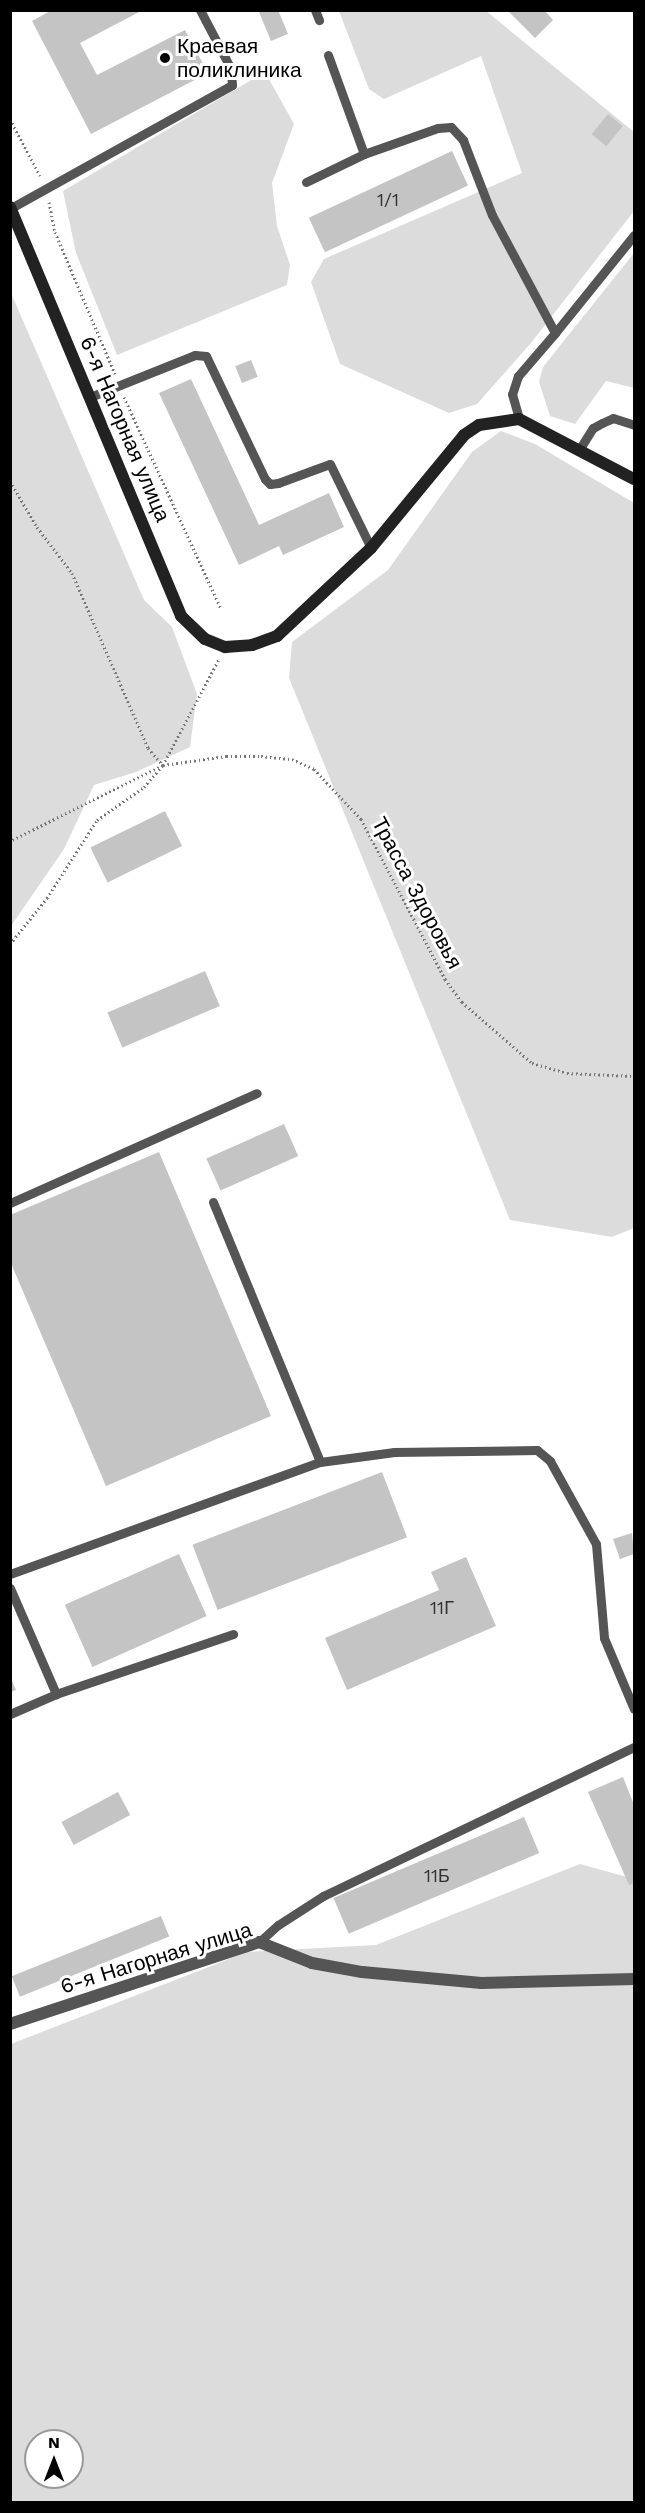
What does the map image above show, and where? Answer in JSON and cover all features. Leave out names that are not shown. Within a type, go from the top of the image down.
[{"type":"street","name":"6-я Нагорная улица","points":[[11,208],[181,616],[205,639],[225,647]]},
{"type":"street","points":[[225,647],[252,645],[277,636],[371,548],[464,435],[479,425],[519,419],[634,479]]},
{"type":"street","name":"6-я Нагорная улица","points":[[10,2024],[259,1942],[312,1963],[362,1972],[481,1983],[634,1979]]},
{"type":"lane","points":[[11,208],[232,86],[231,69],[200,10]]},
{"type":"lane","points":[[328,55],[363,154]]},
{"type":"lane","points":[[306,182],[363,154],[438,128],[451,127],[463,140],[492,215],[555,333]]},
{"type":"lane","points":[[519,419],[512,394],[518,376],[634,235]]},
{"type":"lane","points":[[90,397],[195,355],[206,356],[265,479],[270,484],[278,483],[330,464],[371,548]]},
{"type":"lane","points":[[579,450],[593,429],[602,423],[613,418],[634,425]]},
{"type":"lane","points":[[10,1203],[257,1093]]},
{"type":"lane","points":[[213,1202],[320,1462]]},
{"type":"lane","points":[[10,1574],[320,1462],[394,1452],[537,1450],[550,1461],[596,1544],[603,1638],[634,1709]]},
{"type":"lane","points":[[10,1588],[56,1694]]},
{"type":"lane","points":[[10,1714],[56,1694],[232,1634]]},
{"type":"lane","points":[[259,1942],[278,1925],[323,1896],[634,1747]]},
{"type":"path","points":[[10,118],[46,189],[55,232],[120,386],[220,606]]},
{"type":"path","points":[[10,481],[37,527],[72,573],[148,748],[163,765]]},
{"type":"path","points":[[10,944],[42,905],[97,819],[144,787],[163,765],[225,647]]},
{"type":"path","name":"Трасса Здоровья","points":[[10,841],[163,765],[226,756],[292,759],[314,769],[362,819],[441,972],[462,1002],[532,1063],[567,1073],[634,1077]]},
{"type":"shaded area","points":[[339,11],[486,11],[634,132],[634,211],[531,343],[477,404],[449,413],[340,364],[311,282],[324,259],[522,173],[481,56],[384,99],[369,89]]},
{"type":"shaded area","points":[[265,72],[294,124],[272,183],[277,226],[290,265],[287,285],[117,355],[76,253],[63,191]]},
{"type":"shaded area","points":[[634,253],[634,388],[606,381],[575,424],[550,416],[539,382],[543,367]]},
{"type":"shaded area","points":[[11,293],[144,600],[172,627],[197,694],[190,747],[136,772],[94,785],[64,849],[11,926]]},
{"type":"shaded area","points":[[501,431],[535,444],[634,503],[634,1228],[612,1237],[510,1220],[289,678],[292,642],[388,570],[472,452]]},
{"type":"shaded area","points":[[580,1864],[634,1879],[634,2502],[11,2502],[11,2044],[247,1952],[376,1945]]},
{"type":"building","name":"Краевая поликлиника","points":[[52,10],[143,10],[80,43],[97,75],[185,30],[208,73],[91,134],[32,21]]},
{"type":"building","points":[[278,10],[288,34],[271,41],[259,12]]},
{"type":"building","points":[[507,10],[544,10],[553,20],[535,38]]},
{"type":"building","points":[[608,114],[623,126],[606,146],[592,134]]},
{"type":"building","points":[[452,151],[468,185],[325,252],[309,218]]},
{"type":"building","points":[[251,360],[258,377],[242,383],[235,366]]},
{"type":"building","points":[[191,379],[259,525],[329,493],[344,527],[283,555],[279,546],[239,565],[159,393]]},
{"type":"building","points":[[165,811],[182,846],[107,882],[90,847]]},
{"type":"building","points":[[205,971],[220,1006],[122,1047],[107,1012]]},
{"type":"building","points":[[284,1124],[298,1156],[221,1191],[206,1159]]},
{"type":"building","points":[[159,1152],[271,1416],[106,1486],[10,1261],[10,1215]]},
{"type":"building","points":[[382,1472],[407,1537],[218,1610],[192,1545]]},
{"type":"building","points":[[632,1533],[634,1554],[620,1559],[613,1539]]},
{"type":"building","points":[[179,1554],[207,1616],[92,1667],[65,1605]]},
{"type":"building","points":[[466,1557],[496,1626],[347,1690],[325,1638],[439,1590],[431,1572]]},
{"type":"building","points":[[10,1677],[16,1690],[10,1692]]},
{"type":"building","points":[[623,1777],[634,1805],[634,1883],[629,1885],[588,1792]]},
{"type":"building","points":[[118,1792],[130,1815],[74,1845],[61,1822]]},
{"type":"building","points":[[524,1817],[539,1853],[349,1934],[333,1898]]},
{"type":"building","points":[[161,1916],[169,1936],[20,1997],[12,1976]]},
{"type":"place","name":"Краевая поликлиника","points":[[165,58]]}]
